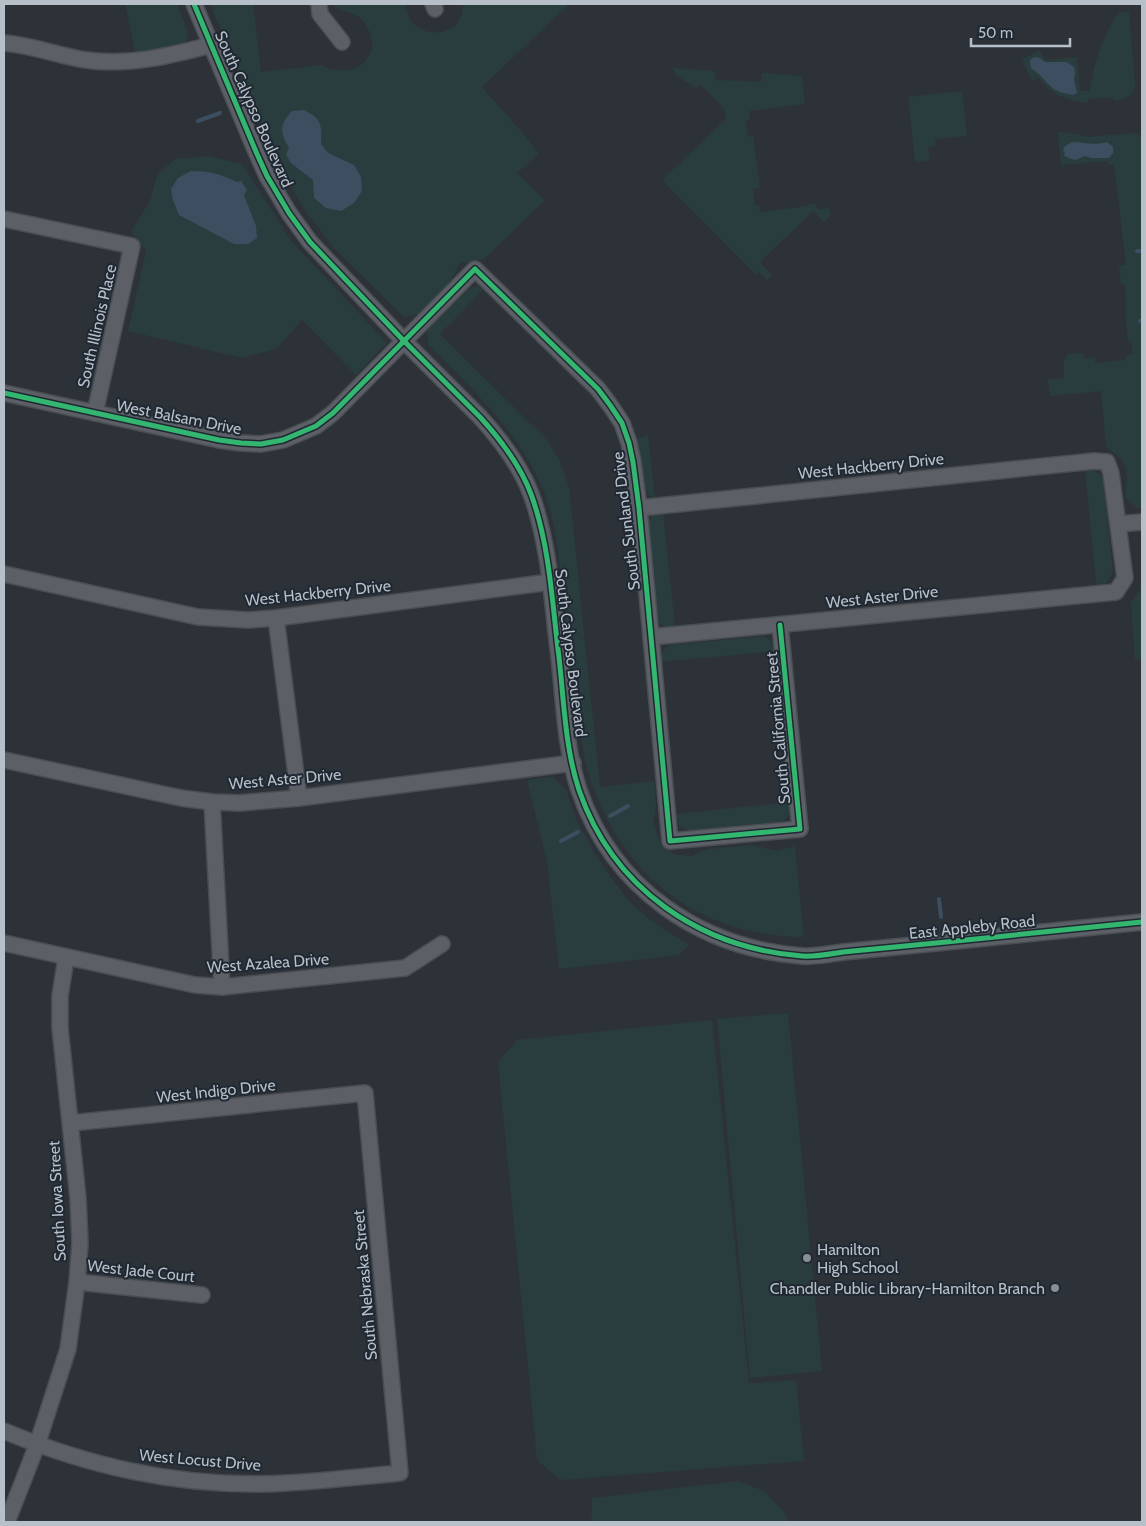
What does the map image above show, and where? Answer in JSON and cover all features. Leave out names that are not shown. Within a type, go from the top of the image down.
[{"type":"street","name":"South Calypso Boulevard","points":[[194,4],[267,176],[298,228],[323,257],[404,341],[480,416],[503,444],[530,493],[544,541],[572,763],[579,790],[588,812],[605,843],[632,879],[666,909],[688,923],[722,939],[774,952],[805,956]]},
{"type":"street","points":[[319,4],[320,14],[342,42]]},
{"type":"street","points":[[4,43],[86,60],[110,62],[147,60],[210,44]]},
{"type":"street","name":"South Illinois Place","points":[[4,219],[132,246],[95,413]]},
{"type":"street","name":"South Sunland Drive","points":[[404,341],[475,269],[598,389],[622,423],[633,462],[670,841]]},
{"type":"street","name":"West Balsam Drive","points":[[4,394],[219,440],[261,444],[283,440],[316,426],[333,413],[404,341]]},
{"type":"street","name":"West Hackberry Drive","points":[[638,508],[1094,461],[1107,462],[1111,473],[1119,524]]},
{"type":"street","points":[[1119,524],[1142,522]]},
{"type":"street","name":"West Aster Drive","points":[[651,637],[1116,592],[1125,578],[1119,524]]},
{"type":"street","name":"West Hackberry Drive","points":[[4,574],[198,617],[248,620],[276,618],[550,582]]},
{"type":"street","points":[[276,618],[299,798]]},
{"type":"street","name":"South California Street","points":[[670,841],[800,830],[780,625]]},
{"type":"street","name":"West Aster Drive","points":[[4,760],[180,798],[240,803],[299,798],[572,763]]},
{"type":"street","points":[[212,802],[222,987]]},
{"type":"street","name":"East Appleby Road","points":[[805,956],[1142,922]]},
{"type":"street","name":"West Azalea Drive","points":[[4,943],[195,985],[222,987],[405,968],[442,944]]},
{"type":"street","name":"South Iowa Street","points":[[7,1522],[37,1445],[68,1349],[77,1282],[80,1243],[78,1198],[60,1028],[60,1007],[66,958]]},
{"type":"street","name":"West Indigo Drive","points":[[70,1123],[365,1093]]},
{"type":"street","name":"South Nebraska Street","points":[[365,1093],[400,1473]]},
{"type":"street","name":"West Jade Court","points":[[77,1282],[202,1295]]},
{"type":"street","name":"West Locust Drive","points":[[4,1431],[37,1445],[122,1470],[190,1480],[264,1484],[400,1473]]},
{"type":"shaded area","points":[[125,4],[177,4],[188,32],[186,42],[162,49],[135,52]]},
{"type":"shaded area","points":[[210,4],[253,4],[261,72],[321,65],[333,70],[351,70],[364,63],[373,49],[367,25],[356,15],[341,10],[332,4],[405,4],[408,16],[415,25],[425,31],[436,32],[446,31],[455,26],[461,17],[463,4],[569,4],[482,87],[539,154],[517,173],[545,200],[483,260],[460,263],[449,283],[419,314],[404,317],[334,248],[307,213],[282,173]]},
{"type":"shaded area","points":[[1129,11],[1135,88],[1129,96],[1116,101],[1107,97],[1089,99],[1087,103],[1054,93],[1039,78],[1032,80],[1022,60],[1039,50],[1045,60],[1077,57],[1080,91],[1090,91],[1096,61],[1108,30],[1118,13]]},
{"type":"shaded area","points":[[672,68],[715,71],[715,80],[761,82],[762,73],[802,76],[805,104],[749,111],[750,120],[746,121],[748,137],[753,136],[760,188],[753,189],[755,205],[759,205],[760,212],[808,206],[808,204],[815,203],[818,210],[829,208],[830,216],[824,222],[813,211],[760,262],[772,275],[767,280],[759,272],[756,275],[662,180],[726,119],[724,108],[701,85],[696,88],[677,76]]},
{"type":"shaded area","points":[[962,91],[967,136],[935,139],[936,146],[928,147],[930,160],[915,162],[908,97]]},
{"type":"shaded area","points":[[1063,132],[1088,137],[1135,133],[1142,137],[1142,508],[1137,508],[1125,496],[1126,468],[1120,458],[1106,447],[1101,391],[1050,396],[1048,379],[1064,378],[1064,360],[1068,354],[1083,353],[1085,358],[1095,357],[1095,363],[1126,360],[1126,355],[1133,354],[1131,341],[1128,341],[1125,285],[1121,285],[1119,266],[1126,265],[1114,164],[1108,165],[1107,161],[1061,165],[1058,133]]},
{"type":"shaded area","points":[[209,156],[242,164],[292,242],[387,343],[356,375],[302,320],[276,349],[242,358],[128,331],[146,251],[131,231],[150,201],[157,175],[175,159]]},
{"type":"shaded area","points":[[477,286],[484,289],[440,334],[547,440],[560,461],[569,487],[600,787],[654,781],[656,807],[653,823],[661,844],[674,854],[691,856],[709,849],[753,845],[777,851],[795,846],[804,937],[764,934],[726,924],[693,909],[663,889],[637,863],[615,834],[598,799],[585,761],[556,540],[544,493],[527,459],[503,423],[428,345],[427,330],[468,289]]},
{"type":"shaded area","points":[[648,435],[655,498],[649,495],[644,487],[635,440]]},
{"type":"shaded area","points":[[1085,470],[1094,470],[1103,477],[1113,572],[1106,583],[1096,584]]},
{"type":"shaded area","points":[[663,512],[675,627],[666,628],[658,622],[648,522],[654,514]]},
{"type":"shaded area","points":[[1142,579],[1142,659],[1135,660],[1131,602],[1140,591]]},
{"type":"shaded area","points":[[764,636],[772,642],[775,651],[661,662],[662,652],[669,645]]},
{"type":"shaded area","points":[[552,777],[566,789],[577,822],[598,859],[629,902],[653,922],[689,945],[678,955],[559,969],[547,862],[527,780]]},
{"type":"shaded area","points":[[791,802],[791,812],[784,821],[692,832],[680,827],[676,814]]},
{"type":"shaded area","points":[[788,1013],[822,1371],[750,1378],[717,1019]]},
{"type":"shaded area","points":[[712,1020],[749,1383],[796,1380],[804,1461],[560,1480],[537,1460],[498,1062],[517,1040]]},
{"type":"shaded area","points":[[738,1481],[764,1491],[783,1511],[789,1522],[591,1522],[592,1498]]},
{"type":"water","points":[[1035,57],[1045,62],[1067,62],[1074,67],[1077,93],[1073,95],[1067,94],[1051,87],[1031,68],[1030,60]]},
{"type":"water","points":[[304,110],[314,116],[320,123],[321,144],[328,153],[354,165],[361,177],[362,191],[354,203],[341,211],[326,208],[314,198],[313,180],[291,163],[286,155],[289,148],[282,129],[285,120],[292,111]]},
{"type":"water","points":[[1072,142],[1094,144],[1107,142],[1113,147],[1113,153],[1109,158],[1085,156],[1075,160],[1064,156],[1063,150],[1065,146]]},
{"type":"water","points":[[191,171],[209,172],[237,182],[241,181],[247,190],[244,195],[256,226],[257,238],[248,244],[234,244],[179,215],[171,189],[178,178]]},
{"type":"waterway","points":[[198,121],[220,113]]},
{"type":"waterway","points":[[1137,251],[1142,251]]},
{"type":"waterway","points":[[610,816],[628,806]]},
{"type":"waterway","points":[[561,841],[578,832]]},
{"type":"waterway","points":[[939,899],[941,917]]},
{"type":"cycle path","points":[[194,4],[257,154],[267,176],[289,213],[310,242],[404,341],[480,417],[516,463],[527,483],[537,514],[546,554],[566,724],[574,774],[594,825],[614,857],[638,884],[665,907],[696,926],[729,941],[765,951],[802,956],[1142,922]]},
{"type":"cycle path","points":[[4,393],[219,440],[261,444],[283,440],[316,426],[333,413],[475,269],[598,389],[622,423],[629,443],[639,508],[670,841],[800,829],[780,625]]},
{"type":"place","name":"Hamilton High School","points":[[807,1258]]},
{"type":"place","name":"Chandler Public Library-Hamilton Branch","points":[[1055,1288]]}]
